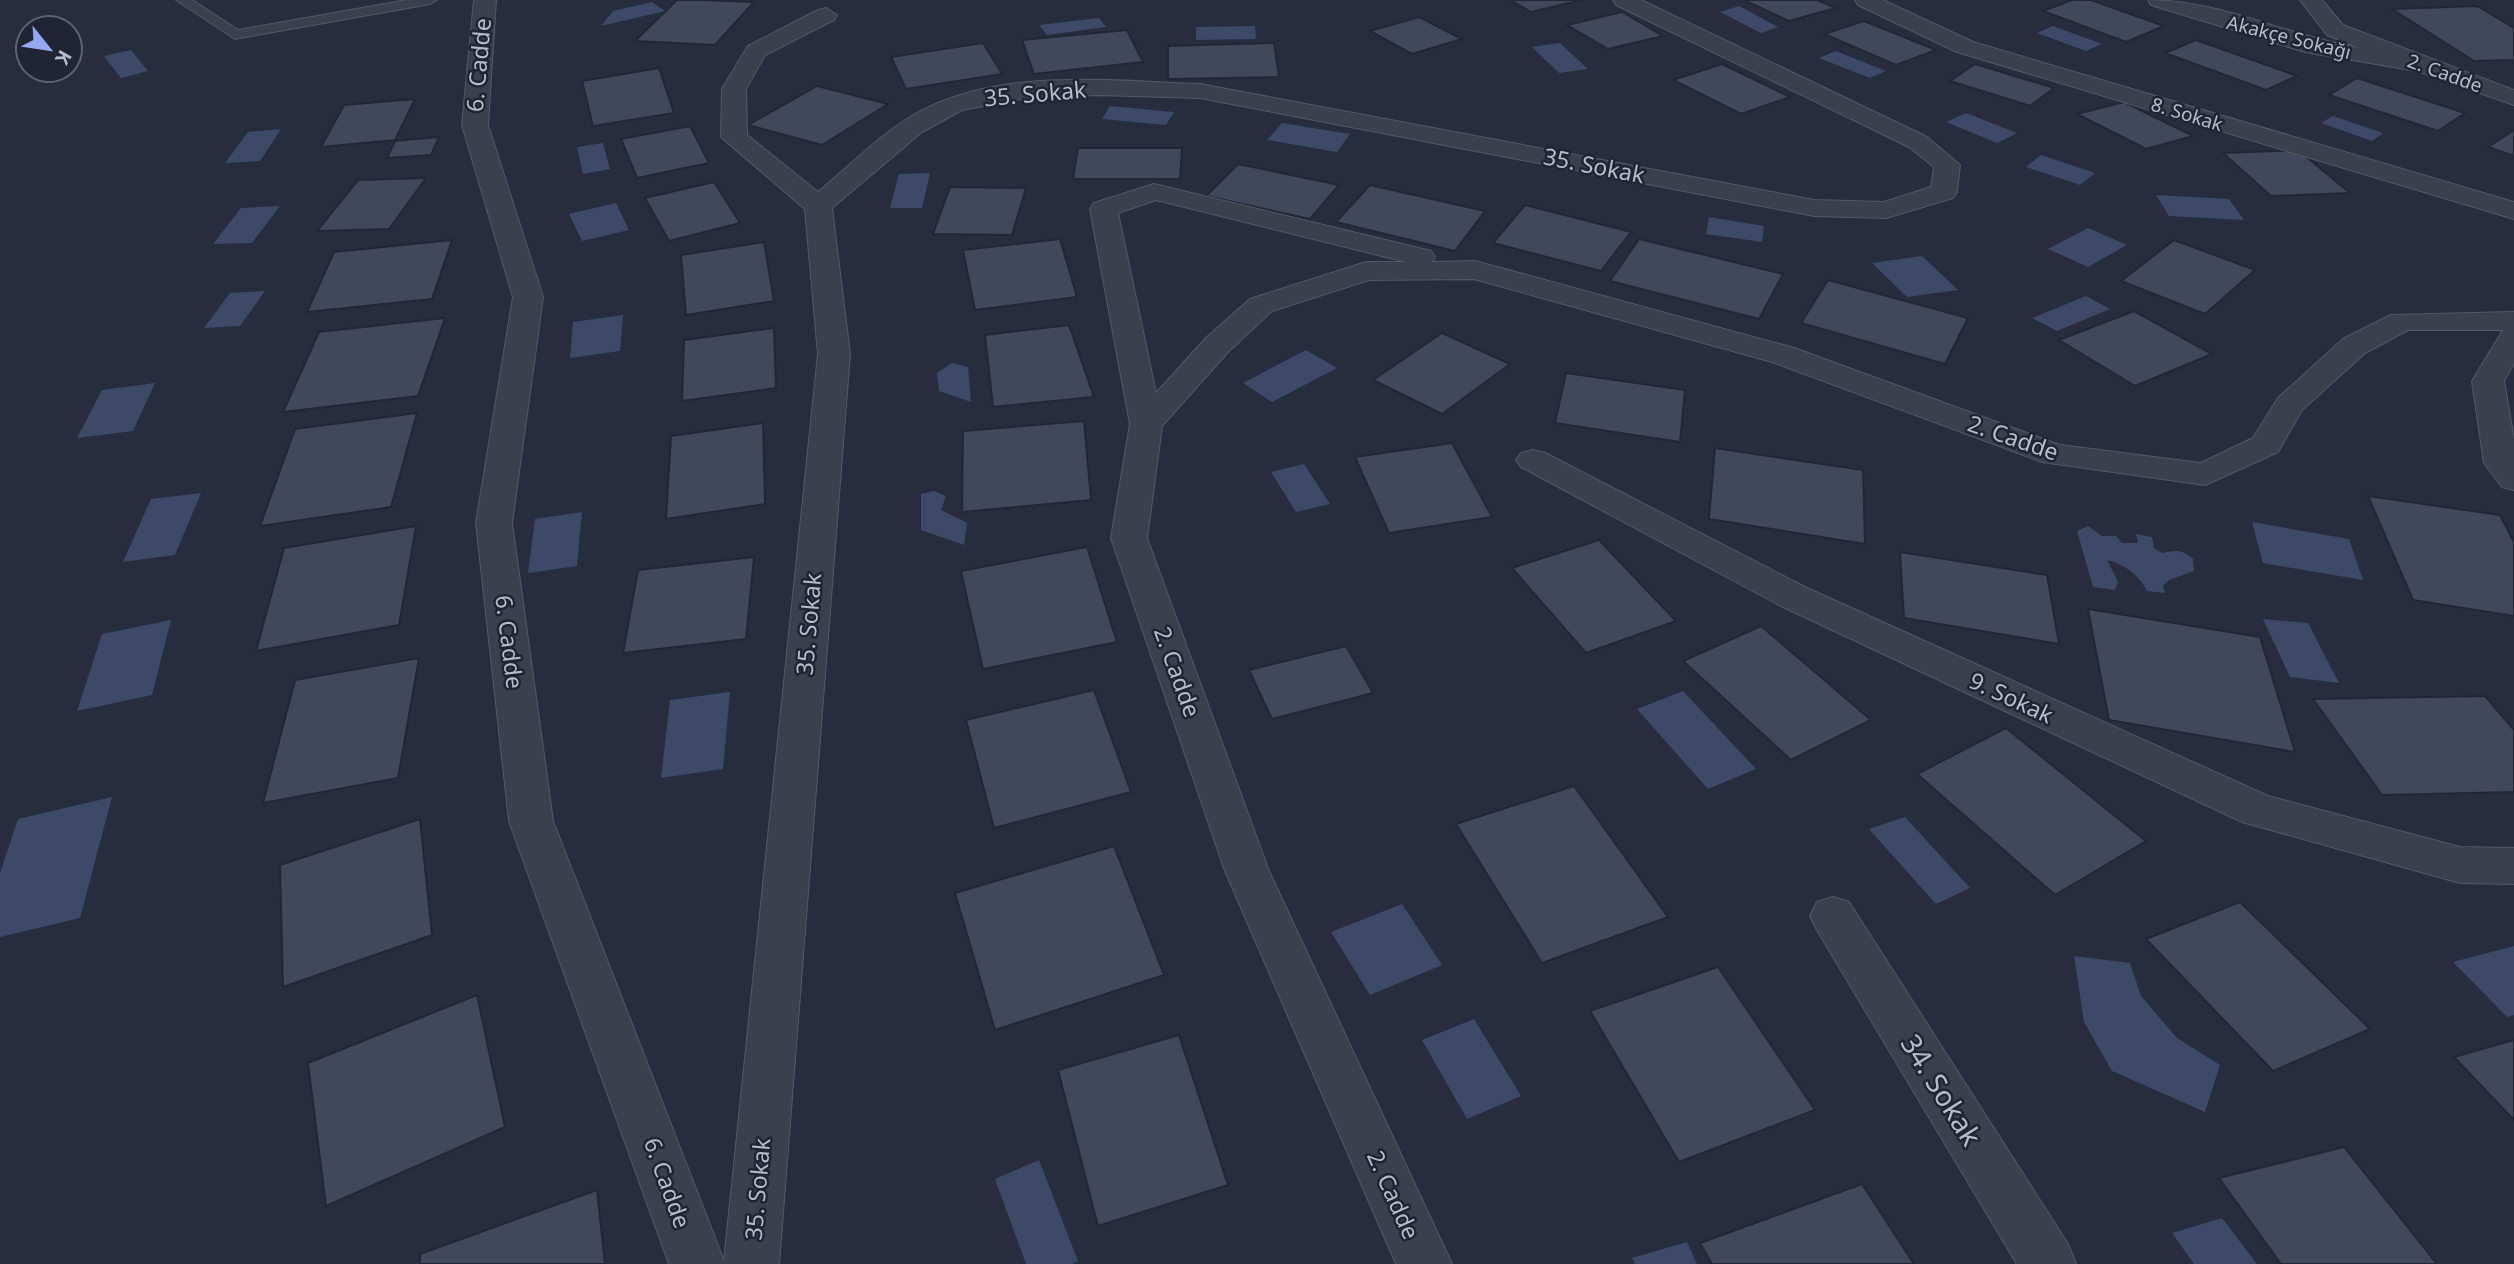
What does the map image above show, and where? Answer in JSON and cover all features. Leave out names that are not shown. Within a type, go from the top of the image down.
[{"type":"street","name":"6. Cadde","points":[[485,0],[475,125],[528,297],[494,523],[531,821],[697,1264]]},
{"type":"street","name":"35. Sokak","points":[[751,1264],[834,354],[818,206],[926,118],[975,99],[1041,90],[1100,89],[1199,91],[1814,208],[1885,210],[1944,192],[1947,165],[1918,142],[1624,0]]},
{"type":"street","name":"8. Sokak","points":[[1866,0],[1965,47],[2514,211]]},
{"type":"street","name":"Akakçe Sokağı","points":[[2159,0],[2313,47],[2422,65]]},
{"type":"street","name":"2. Cadde","points":[[2311,0],[2335,30],[2422,65],[2514,97]]},
{"type":"street","points":[[818,206],[734,137],[734,89],[756,51],[826,15]]},
{"type":"street","name":"2. Cadde","points":[[1424,1264],[1247,871],[1129,538],[1146,424],[1104,209],[1154,192],[1475,270],[1783,355],[2054,455],[2204,474],[2266,445],[2289,405],[2354,346],[2402,321],[2514,321]]},
{"type":"street","name":"2. Cadde","points":[[1146,424],[1217,345],[1261,306],[1366,271],[1475,270]]},
{"type":"street","points":[[2514,336],[2488,381],[2501,463],[2514,480]]},
{"type":"street","name":"9. Sokak","points":[[1533,460],[1794,597],[2257,810],[2460,865],[2514,866]]},
{"type":"street","name":"34. Sokak","points":[[1833,916],[2048,1264]]},
{"type":"lane","points":[[183,0],[235,35],[430,0]]},
{"type":"water","points":[[652,2],[665,11],[601,26],[613,11]]},
{"type":"water","points":[[1739,6],[1778,27],[1761,33],[1720,12]]},
{"type":"water","points":[[1099,18],[1106,27],[1047,35],[1039,25]]},
{"type":"water","points":[[1255,26],[1256,39],[1196,40],[1196,27]]},
{"type":"water","points":[[2053,26],[2102,44],[2086,51],[2037,33]]},
{"type":"water","points":[[1560,43],[1588,69],[1559,73],[1532,47]]},
{"type":"water","points":[[131,50],[148,71],[121,78],[104,56]]},
{"type":"water","points":[[1836,51],[1886,71],[1870,78],[1819,58]]},
{"type":"water","points":[[1110,106],[1174,112],[1166,125],[1102,119]]},
{"type":"water","points":[[1966,113],[2017,133],[1997,143],[1946,122]]},
{"type":"water","points":[[2333,116],[2383,133],[2372,141],[2321,123]]},
{"type":"water","points":[[1282,123],[1350,134],[1337,152],[1267,140]]},
{"type":"water","points":[[281,129],[260,161],[225,163],[248,132]]},
{"type":"water","points":[[603,143],[610,169],[583,174],[577,147]]},
{"type":"water","points":[[2041,155],[2095,173],[2080,185],[2026,167]]},
{"type":"water","points":[[930,173],[922,208],[890,208],[899,174]]},
{"type":"water","points":[[2156,195],[2229,199],[2244,220],[2169,216]]},
{"type":"water","points":[[616,203],[629,230],[582,241],[569,214]]},
{"type":"water","points":[[280,206],[252,243],[213,244],[241,208]]},
{"type":"water","points":[[1709,217],[1764,226],[1762,242],[1706,234]]},
{"type":"water","points":[[2088,228],[2127,245],[2088,267],[2048,249]]},
{"type":"water","points":[[1922,256],[1958,290],[1907,297],[1872,263]]},
{"type":"water","points":[[265,291],[240,326],[204,328],[230,293]]},
{"type":"water","points":[[2086,296],[2110,309],[2057,331],[2032,318]]},
{"type":"water","points":[[623,315],[620,351],[570,358],[573,322]]},
{"type":"water","points":[[1306,350],[1337,368],[1272,402],[1243,383]]},
{"type":"water","points":[[952,363],[968,367],[971,402],[939,391],[937,373]]},
{"type":"water","points":[[155,383],[133,431],[77,438],[102,390]]},
{"type":"water","points":[[1304,464],[1330,504],[1296,512],[1271,472]]},
{"type":"water","points":[[934,491],[946,496],[941,510],[967,523],[964,545],[921,530],[921,494]]},
{"type":"water","points":[[201,493],[175,555],[123,562],[151,499]]},
{"type":"water","points":[[582,512],[577,566],[528,573],[535,519]]},
{"type":"water","points":[[2252,522],[2349,539],[2363,580],[2263,563]]},
{"type":"water","points":[[2088,526],[2102,536],[2116,536],[2122,543],[2138,543],[2136,534],[2152,537],[2154,548],[2162,553],[2179,551],[2193,559],[2194,571],[2169,580],[2163,586],[2165,593],[2147,591],[2130,571],[2107,560],[2118,582],[2115,590],[2093,587],[2077,531]]},
{"type":"water","points":[[2263,619],[2308,623],[2339,683],[2290,677]]},
{"type":"water","points":[[171,620],[152,695],[77,711],[102,634]]},
{"type":"water","points":[[1683,691],[1756,769],[1708,789],[1637,709]]},
{"type":"water","points":[[730,692],[723,769],[661,778],[670,700]]},
{"type":"water","points":[[112,797],[80,918],[0,937],[0,873],[18,819]]},
{"type":"water","points":[[1905,817],[1970,888],[1936,904],[1869,829]]},
{"type":"water","points":[[1402,904],[1442,965],[1370,995],[1331,932]]},
{"type":"water","points":[[2514,946],[2514,1015],[2507,1017],[2453,962]]},
{"type":"water","points":[[2074,956],[2130,963],[2141,996],[2177,1038],[2220,1065],[2205,1112],[2112,1071],[2084,1022]]},
{"type":"water","points":[[1474,1019],[1521,1096],[1467,1119],[1422,1040]]},
{"type":"water","points":[[1039,1160],[1078,1261],[1072,1264],[1026,1264],[995,1179]]},
{"type":"water","points":[[2222,1218],[2257,1264],[2194,1264],[2172,1233]]},
{"type":"water","points":[[1687,1242],[1697,1264],[1635,1264],[1632,1258]]},
{"type":"building","points":[[677,0],[754,2],[715,45],[635,41]]},
{"type":"building","points":[[1510,0],[1582,0],[1531,12]]},
{"type":"building","points":[[1744,0],[1817,0],[1836,8],[1789,21]]},
{"type":"building","points":[[2072,0],[2091,0],[2164,26],[2126,42],[2043,11]]},
{"type":"building","points":[[2477,6],[2514,28],[2514,60],[2474,61],[2392,9]]},
{"type":"building","points":[[1622,12],[1663,36],[1608,49],[1567,25]]},
{"type":"building","points":[[1419,17],[1462,39],[1412,54],[1370,31]]},
{"type":"building","points":[[1864,21],[1936,50],[1896,65],[1824,34]]},
{"type":"building","points":[[1127,30],[1143,62],[1034,74],[1022,40]]},
{"type":"building","points":[[2196,40],[2297,76],[2266,90],[2165,53]]},
{"type":"building","points":[[983,43],[1002,74],[906,89],[891,57]]},
{"type":"building","points":[[1274,43],[1279,77],[1168,79],[1168,46]]},
{"type":"building","points":[[1722,64],[1790,97],[1741,114],[1673,80]]},
{"type":"building","points":[[1975,64],[2054,88],[2030,106],[1950,81]]},
{"type":"building","points":[[659,68],[674,113],[593,126],[582,81]]},
{"type":"building","points":[[2357,78],[2465,113],[2438,131],[2329,95]]},
{"type":"building","points":[[817,86],[888,104],[822,145],[748,125]]},
{"type":"building","points":[[415,99],[395,140],[321,147],[344,105]]},
{"type":"building","points":[[2124,102],[2193,136],[2146,149],[2077,114]]},
{"type":"building","points":[[690,126],[709,163],[637,178],[621,139]]},
{"type":"building","points":[[2514,130],[2514,156],[2488,147]]},
{"type":"building","points":[[439,137],[431,155],[387,158],[395,141]]},
{"type":"building","points":[[1078,148],[1182,148],[1180,179],[1073,179]]},
{"type":"building","points":[[2298,150],[2350,193],[2271,196],[2223,153]]},
{"type":"building","points":[[1238,164],[1339,185],[1310,219],[1206,196]]},
{"type":"building","points":[[426,178],[389,229],[317,231],[358,180]]},
{"type":"building","points":[[714,182],[740,223],[669,241],[645,198]]},
{"type":"building","points":[[1370,185],[1485,211],[1455,251],[1336,222]]},
{"type":"building","points":[[950,187],[1026,188],[1012,235],[933,234]]},
{"type":"building","points":[[1525,205],[1631,232],[1601,271],[1493,243]]},
{"type":"building","points":[[1060,239],[1077,297],[975,310],[963,250]]},
{"type":"building","points":[[1639,239],[1783,274],[1759,319],[1610,281]]},
{"type":"building","points":[[452,240],[432,299],[307,312],[334,252]]},
{"type":"building","points":[[2174,240],[2255,270],[2205,314],[2121,281]]},
{"type":"building","points":[[764,242],[774,301],[686,315],[681,255]]},
{"type":"building","points":[[1828,280],[1968,318],[1945,364],[1801,323]]},
{"type":"building","points":[[2134,311],[2212,354],[2135,386],[2059,340]]},
{"type":"building","points":[[445,318],[418,396],[283,412],[319,332]]},
{"type":"building","points":[[1069,325],[1094,397],[993,407],[985,335]]},
{"type":"building","points":[[774,328],[776,388],[682,401],[684,340]]},
{"type":"building","points":[[1442,333],[1510,364],[1442,414],[1373,380]]},
{"type":"building","points":[[1566,373],[1685,390],[1680,442],[1555,423]]},
{"type":"building","points":[[417,413],[391,507],[260,526],[295,429]]},
{"type":"building","points":[[1084,421],[1091,500],[962,512],[963,431]]},
{"type":"building","points":[[763,423],[765,504],[666,519],[671,436]]},
{"type":"building","points":[[1452,443],[1492,517],[1389,533],[1355,457]]},
{"type":"building","points":[[1715,448],[1863,470],[1865,544],[1709,519]]},
{"type":"building","points":[[2368,496],[2500,515],[2514,542],[2514,616],[2413,600]]},
{"type":"building","points":[[416,526],[399,625],[256,651],[284,548]]},
{"type":"building","points":[[1599,540],[1676,621],[1586,653],[1512,568]]},
{"type":"building","points":[[1087,547],[1117,642],[983,669],[961,571]]},
{"type":"building","points":[[1900,552],[2047,575],[2059,644],[1904,618]]},
{"type":"building","points":[[754,557],[746,639],[623,653],[638,570]]},
{"type":"building","points":[[2088,609],[2260,637],[2295,752],[2109,720]]},
{"type":"building","points":[[1761,626],[1871,720],[1791,760],[1683,661]]},
{"type":"building","points":[[1346,646],[1373,693],[1272,719],[1249,670]]},
{"type":"building","points":[[419,658],[398,778],[263,803],[295,680]]},
{"type":"building","points":[[1094,690],[1131,792],[994,828],[966,720]]},
{"type":"building","points":[[2485,696],[2514,730],[2514,792],[2382,795],[2313,699]]},
{"type":"building","points":[[2006,728],[2146,841],[2055,895],[1917,774]]},
{"type":"building","points":[[1574,786],[1668,917],[1542,963],[1456,824]]},
{"type":"building","points":[[420,819],[432,935],[283,987],[280,865]]},
{"type":"building","points":[[1114,846],[1164,975],[995,1030],[955,893]]},
{"type":"building","points":[[2240,902],[2370,1029],[2273,1071],[2146,939]]},
{"type":"building","points":[[1718,967],[1815,1110],[1679,1162],[1590,1011]]},
{"type":"building","points":[[477,995],[505,1127],[326,1206],[308,1063]]},
{"type":"building","points":[[1179,1035],[1228,1185],[1098,1226],[1058,1070]]},
{"type":"building","points":[[2514,1040],[2514,1120],[2454,1057]]},
{"type":"building","points":[[2344,1147],[2437,1264],[2281,1264],[2219,1178]]},
{"type":"building","points":[[1862,1184],[1914,1264],[1712,1264],[1700,1243]]},
{"type":"building","points":[[597,1190],[605,1264],[420,1264],[420,1254]]}]
